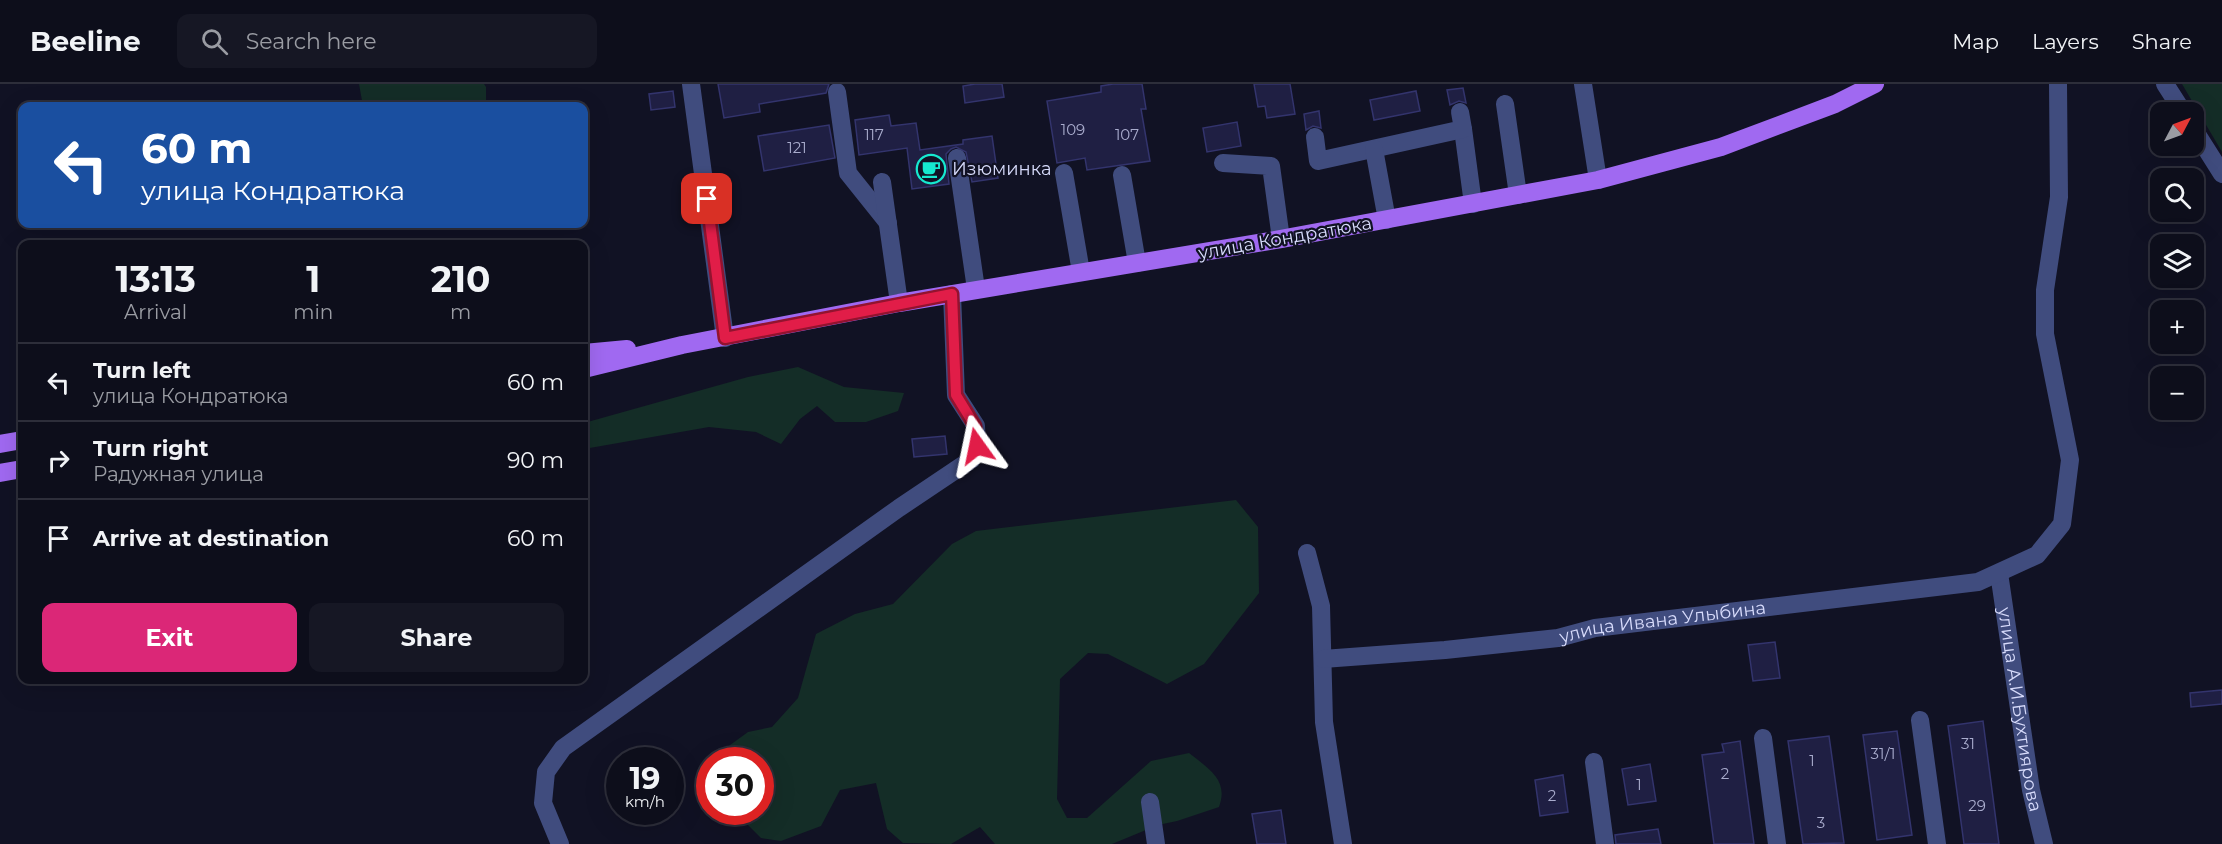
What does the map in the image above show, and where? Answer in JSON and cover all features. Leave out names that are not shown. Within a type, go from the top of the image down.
[{"type":"main road","name":"улица Кондратюка","points":[[682,345],[975,289],[1281,239],[1599,180],[1671,162],[1732,143],[1835,104],[1875,84]]},
{"type":"main road","points":[[588,353],[682,345]]},
{"type":"main road","points":[[588,368],[682,345]]},
{"type":"main road","points":[[0,444],[18,441]]},
{"type":"main road","points":[[0,473],[18,470]]},
{"type":"street","points":[[692,84],[725,338]]},
{"type":"street","points":[[1583,84],[1599,180]]},
{"type":"street","name":"улица Ивана Улыбина","points":[[1323,659],[1445,650],[1558,638],[1595,628],[1978,582],[2037,555],[2062,524],[2070,460],[2045,334],[2045,290],[2059,197],[2058,84]]},
{"type":"street","points":[[2165,84],[2177,102]]},
{"type":"street","points":[[837,92],[848,173],[888,223]]},
{"type":"street","points":[[1505,104],[1518,195]]},
{"type":"street","points":[[1315,137],[1318,161],[1374,149],[1462,120],[1473,204]]},
{"type":"street","points":[[2204,145],[2222,174]]},
{"type":"street","points":[[1374,149],[1387,220]]},
{"type":"street","points":[[957,158],[975,289]]},
{"type":"street","points":[[1223,163],[1271,166],[1281,239]]},
{"type":"street","points":[[1064,173],[1081,272]]},
{"type":"street","points":[[1122,175],[1137,263]]},
{"type":"street","points":[[882,182],[899,303]]},
{"type":"street","points":[[560,844],[543,803],[546,772],[563,748],[889,514],[972,459],[977,446],[975,426],[956,395],[952,294]]},
{"type":"street","points":[[1307,553],[1321,606],[1323,722],[1343,844]]},
{"type":"street","name":"улица А.И.Бухтиярова","points":[[1999,573],[2031,790],[2044,844]]},
{"type":"street","points":[[1920,720],[1937,844]]},
{"type":"street","points":[[1763,738],[1777,844]]},
{"type":"street","points":[[1594,762],[1605,844]]},
{"type":"street","points":[[1150,802],[1156,844]]},
{"type":"green space","points":[[359,84],[484,84],[486,87],[486,102],[362,102]]},
{"type":"green space","points":[[2182,84],[2222,84],[2222,152],[2204,121],[2204,102],[2193,102]]},
{"type":"green space","points":[[798,367],[844,387],[904,393],[898,411],[866,422],[835,422],[817,406],[800,419],[781,444],[756,432],[709,427],[588,448],[588,422],[748,377]]},
{"type":"green space","points":[[1236,500],[1258,527],[1259,593],[1204,664],[1167,684],[1108,654],[1088,653],[1060,679],[1057,799],[1067,818],[1087,818],[1151,761],[1189,753],[1210,770],[1219,782],[1221,798],[1219,807],[1158,825],[1112,844],[995,844],[980,827],[951,844],[903,843],[887,829],[876,783],[840,790],[821,826],[781,841],[761,838],[748,825],[774,825],[774,747],[727,747],[748,732],[772,727],[798,698],[816,634],[855,614],[893,604],[952,544],[976,531]]},
{"type":"building","points":[[718,84],[829,84],[826,93],[759,104],[760,112],[724,118]]},
{"type":"building","points":[[1002,84],[1004,97],[965,103],[963,86]]},
{"type":"building","points":[[1142,84],[1146,109],[1141,109],[1150,161],[1087,170],[1085,158],[1057,163],[1047,101],[1101,92],[1101,86]]},
{"type":"building","points":[[1254,84],[1290,84],[1295,114],[1267,118],[1265,106],[1258,107]]},
{"type":"building","points":[[1463,88],[1466,103],[1459,101],[1450,105],[1447,90]]},
{"type":"building","points":[[673,91],[675,107],[651,110],[649,94]]},
{"type":"building","points":[[1416,91],[1420,111],[1374,120],[1370,100]]},
{"type":"building","points":[[1319,111],[1321,128],[1313,126],[1306,130],[1304,114]]},
{"type":"building","points":[[889,115],[891,126],[916,123],[920,150],[963,144],[963,140],[992,136],[998,178],[972,182],[966,152],[956,147],[946,154],[949,184],[912,189],[907,148],[859,155],[855,120]]},
{"type":"building","points":[[1237,122],[1241,146],[1207,152],[1203,128]]},
{"type":"building","points":[[829,125],[835,158],[764,171],[758,136]]},
{"type":"building","points":[[945,436],[947,454],[914,457],[912,439]]},
{"type":"building","points":[[1775,642],[1780,678],[1753,681],[1748,645]]},
{"type":"building","points":[[2222,690],[2222,704],[2191,707],[2190,693]]},
{"type":"building","points":[[1983,721],[1999,844],[1964,844],[1948,726]]},
{"type":"building","points":[[1897,731],[1912,835],[1877,840],[1863,735]]},
{"type":"building","points":[[1829,736],[1844,843],[1803,844],[1788,741]]},
{"type":"building","points":[[1740,741],[1754,844],[1714,844],[1702,755],[1724,752],[1722,744]]},
{"type":"building","points":[[1650,764],[1656,801],[1628,805],[1622,769]]},
{"type":"building","points":[[1563,775],[1568,812],[1540,816],[1535,780]]},
{"type":"building","points":[[1281,810],[1286,844],[1257,844],[1252,814]]},
{"type":"building","points":[[1658,829],[1661,844],[1616,844],[1615,835]]},
{"type":"place","name":"Изюминка","points":[[931,169]]},
{"type":"route","points":[[707,199],[725,338],[952,294],[956,395],[975,426],[977,446]]}]
